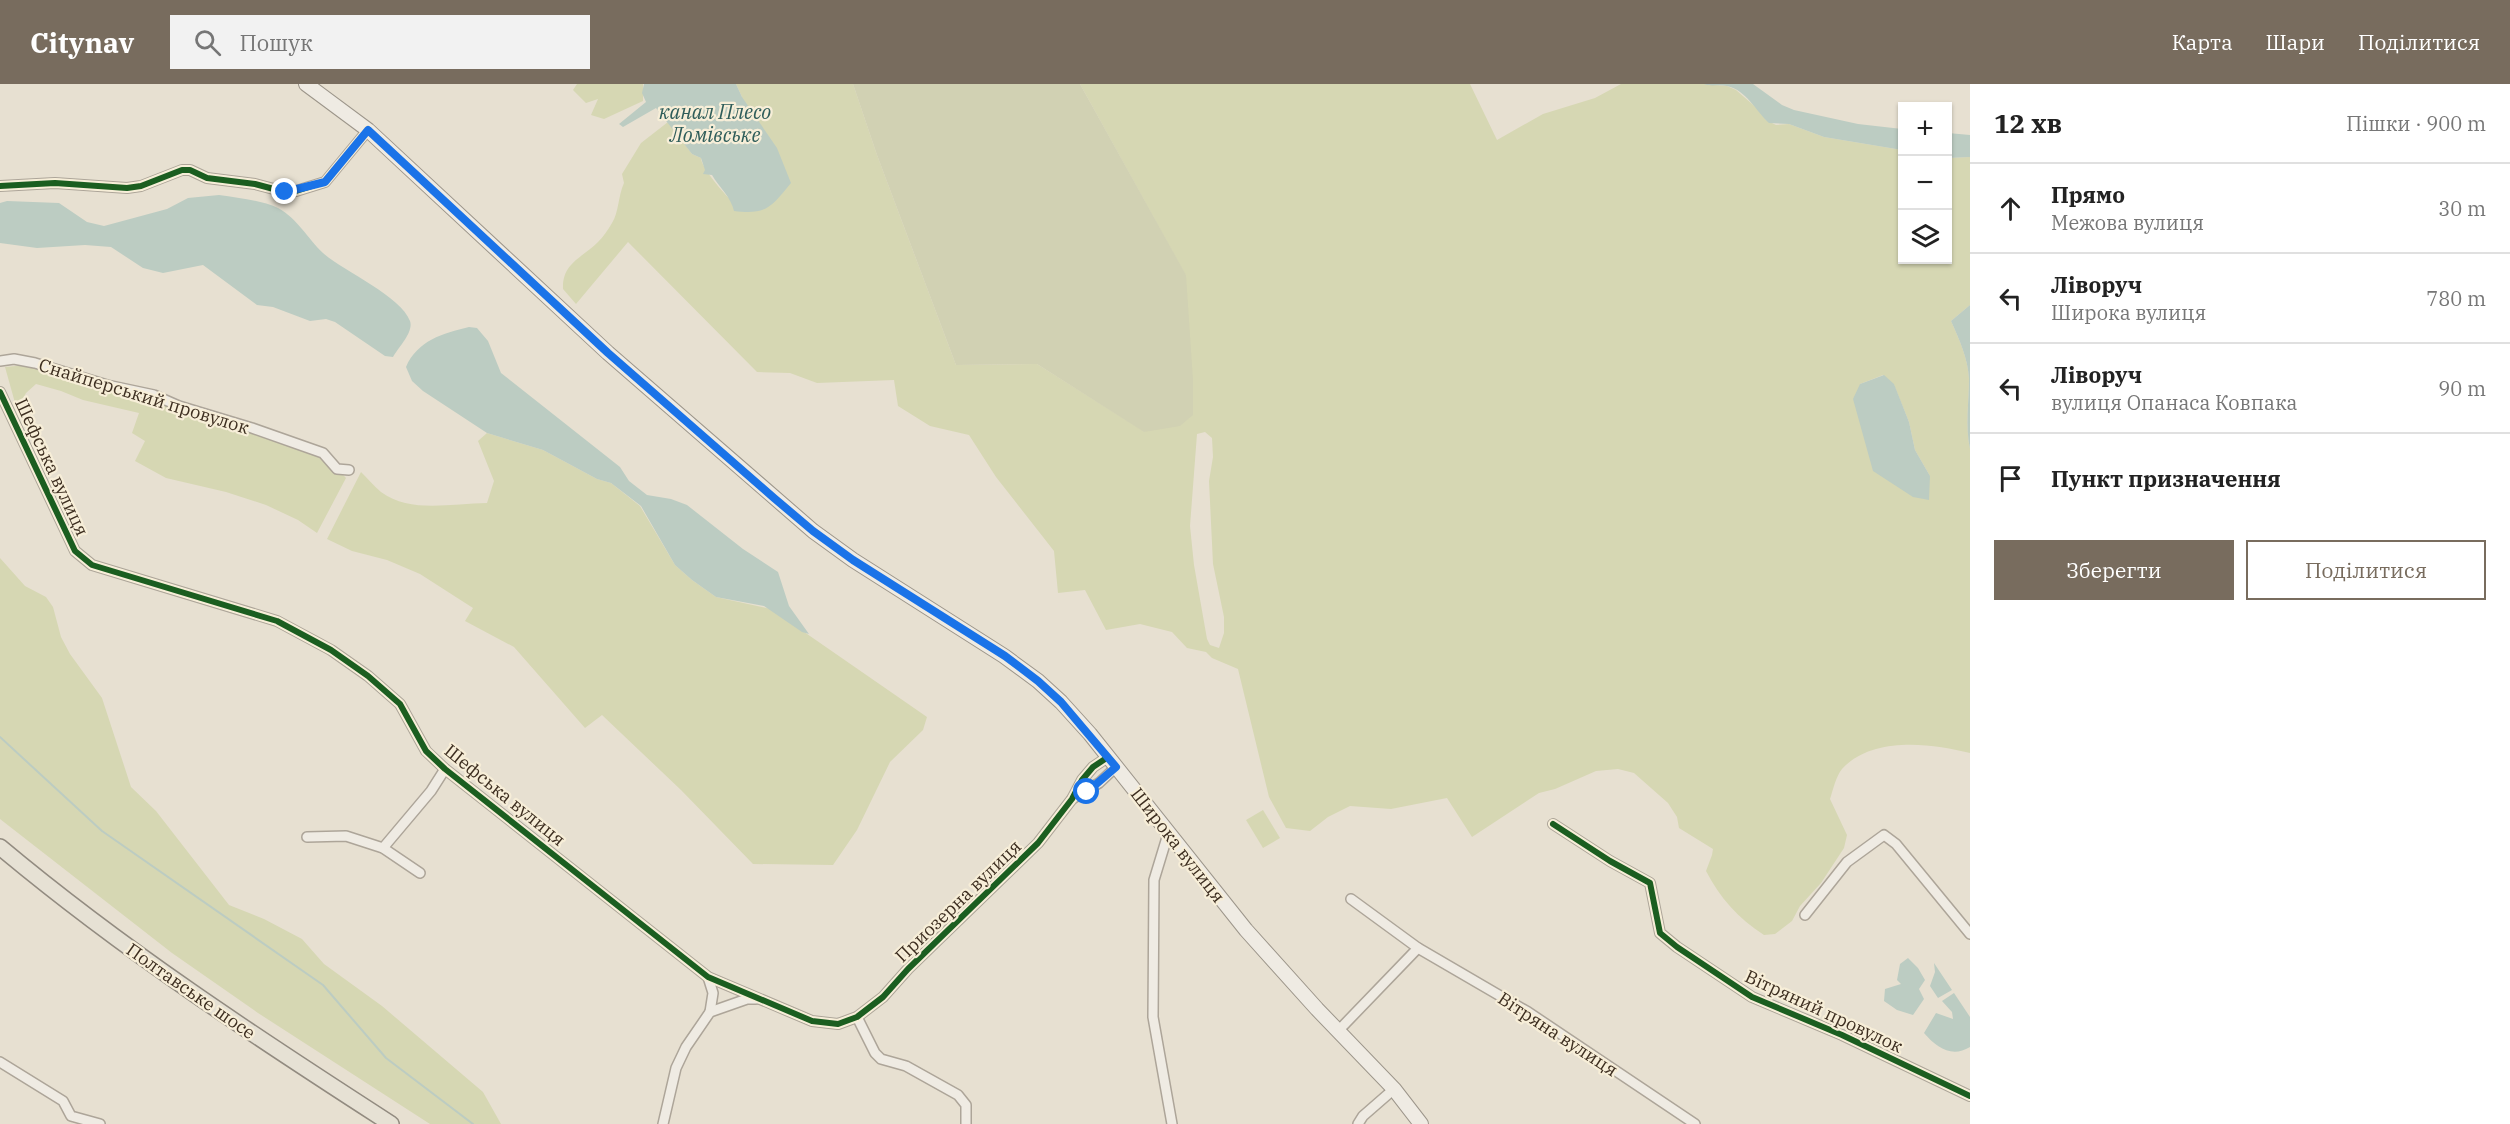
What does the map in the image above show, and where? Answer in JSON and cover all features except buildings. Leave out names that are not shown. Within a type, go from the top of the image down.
[{"type":"main road","name":"Широка вулиця","points":[[306,84],[368,130],[608,353],[797,518],[853,560],[1005,656],[1061,702],[1246,930],[1394,1089],[1421,1124]]},
{"type":"main road","name":"Полтавське шосе","points":[[0,847],[60,897],[218,1012],[391,1124]]},
{"type":"street","points":[[0,186],[55,183],[127,188],[141,186],[182,170],[190,170],[207,178],[255,184],[285,192],[296,191],[325,182],[368,130]]},
{"type":"street","name":"Снайперський провулок","points":[[0,361],[14,359],[35,363],[107,385],[154,395],[179,406],[323,453],[338,470],[349,470]]},
{"type":"street","name":"Шефська вулиця","points":[[0,392],[75,551],[83,559],[92,565],[277,621],[331,650],[368,676],[400,704],[426,751],[445,769],[708,977],[812,1021],[838,1024],[857,1017]]},
{"type":"street","points":[[1072,799],[1099,783],[1112,762]]},
{"type":"street","name":"Приозерна вулиця","points":[[857,1017],[883,997],[908,969],[1038,843],[1093,767],[1112,762]]},
{"type":"street","points":[[383,848],[431,791],[445,769]]},
{"type":"street","name":"Вітряний провулок","points":[[1553,824],[1650,884],[1660,933],[1737,988],[1768,1005],[1842,1035],[1970,1096]]},
{"type":"street","points":[[1168,834],[1154,880],[1153,1017],[1172,1124]]},
{"type":"street","points":[[1805,915],[1847,862],[1884,835],[1896,844],[1970,934]]},
{"type":"street","points":[[307,837],[346,836],[383,848],[420,873]]},
{"type":"street","name":"Вітряна вулиця","points":[[1351,899],[1418,948],[1528,1012],[1695,1124]]},
{"type":"street","points":[[1338,1031],[1418,948]]},
{"type":"street","points":[[663,1124],[676,1068],[686,1047],[710,1012],[713,993],[708,977]]},
{"type":"street","points":[[710,1012],[747,999],[760,999]]},
{"type":"street","points":[[857,1017],[875,1053],[881,1059],[906,1066],[958,1095],[966,1105],[966,1124]]},
{"type":"street","points":[[0,1062],[63,1101],[69,1120],[100,1124]]},
{"type":"street","points":[[1358,1124],[1363,1116],[1394,1089]]},
{"type":"green space","points":[[577,84],[643,84],[643,101],[604,119],[591,115],[598,99],[586,103],[573,90]]},
{"type":"green space","points":[[736,84],[853,84],[877,155],[956,365],[1037,364],[1145,432],[1186,276],[1080,84],[1470,84],[1497,140],[1543,114],[1595,98],[1621,84],[1727,86],[1736,90],[1759,110],[1766,120],[1776,125],[1789,124],[1824,137],[1898,149],[1898,264],[1952,264],[1952,158],[1970,157],[1970,305],[1951,321],[1965,356],[1969,379],[1967,423],[1970,449],[1970,753],[1920,745],[1885,747],[1855,758],[1842,769],[1836,779],[1830,799],[1847,835],[1844,848],[1821,883],[1800,906],[1792,921],[1775,934],[1764,935],[1730,907],[1706,871],[1713,849],[1679,828],[1677,817],[1668,803],[1634,773],[1618,769],[1596,771],[1555,789],[1539,793],[1472,837],[1447,798],[1391,809],[1350,806],[1328,817],[1310,831],[1286,828],[1269,797],[1238,669],[1212,658],[1206,652],[1187,648],[1172,632],[1140,624],[1106,630],[1085,590],[1058,593],[1054,551],[996,477],[969,435],[930,426],[898,406],[894,380],[817,383],[790,373],[757,372],[628,242],[576,304],[563,289],[569,267],[598,242],[612,223],[624,183],[622,174],[641,143],[668,122],[692,154],[701,158],[709,174],[732,201],[742,97]],"holes":[[[1883,375],[1894,385],[1909,422],[1915,450],[1930,476],[1860,384]],[[1205,432],[1212,438],[1213,457],[1209,481],[1213,564],[1224,617],[1224,633],[1219,648],[1210,645],[1207,639],[1194,565],[1190,526],[1197,434]]]},
{"type":"green space","points":[[853,84],[1080,84],[1186,275],[1193,415],[1180,426],[1144,432],[1037,364],[956,365],[877,155]]},
{"type":"green space","points":[[27,365],[251,429],[324,455],[346,478],[317,533],[298,520],[266,505],[226,492],[166,478],[135,461],[145,441],[132,433],[139,413],[83,400],[36,384],[26,393],[17,410],[5,367]]},
{"type":"green space","points":[[487,433],[543,450],[597,479],[611,483],[640,506],[675,565],[692,580],[716,597],[771,609],[927,717],[923,730],[890,762],[857,830],[833,865],[753,864],[681,790],[602,715],[585,728],[514,647],[465,621],[473,608],[420,574],[387,560],[352,551],[327,539],[361,472],[381,492],[405,503],[432,506],[487,503],[494,481],[478,441]]},
{"type":"green space","points":[[0,558],[25,586],[46,597],[53,607],[61,637],[70,654],[102,698],[131,787],[156,811],[229,905],[264,919],[302,939],[324,964],[382,1006],[483,1092],[501,1124],[430,1124],[258,1013],[172,953],[0,819]]},
{"type":"green space","points":[[1263,810],[1280,838],[1263,848],[1246,820]]},
{"type":"water","name":"канал Плесо Ломівське","points":[[644,84],[736,84],[742,97],[777,148],[791,183],[767,208],[754,212],[734,211],[728,197],[712,175],[703,174],[705,170],[701,158],[692,154],[656,108],[623,127],[619,124],[646,102],[642,93]]},
{"type":"water","points":[[1704,84],[1753,84],[1782,105],[1794,110],[1858,124],[1898,129],[1898,149],[1824,137],[1789,124],[1769,123],[1734,88]]},
{"type":"water","points":[[1952,133],[1970,135],[1970,157],[1952,158]]},
{"type":"water","points":[[219,195],[257,201],[285,212],[323,253],[395,302],[411,325],[408,335],[393,357],[385,356],[335,322],[326,319],[310,321],[273,307],[257,305],[203,265],[163,273],[143,268],[111,247],[85,245],[37,248],[0,243],[0,203],[7,201],[59,203],[87,222],[104,226],[167,209],[188,198]]},
{"type":"water","points":[[1970,305],[1970,449],[1967,423],[1969,379],[1967,364],[1951,321]]},
{"type":"water","points":[[469,327],[477,328],[488,341],[501,373],[620,467],[629,481],[647,495],[671,499],[687,505],[743,549],[778,572],[789,606],[809,634],[802,632],[764,606],[716,597],[692,580],[675,565],[641,506],[611,483],[597,479],[543,450],[487,433],[423,391],[412,381],[406,367],[424,344],[441,335]]},
{"type":"water","points":[[1884,375],[1894,384],[1909,422],[1915,450],[1930,476],[1929,500],[1913,497],[1873,471],[1853,399],[1860,384]]},
{"type":"water","points":[[1908,958],[1925,980],[1919,989],[1924,999],[1913,1015],[1897,1010],[1884,1001],[1885,989],[1901,984],[1897,980],[1900,964]]},
{"type":"water","points":[[1934,963],[1952,990],[1938,998],[1930,986],[1935,972]]},
{"type":"water","points":[[1954,993],[1970,1017],[1970,1047],[1957,1052],[1945,1050],[1924,1033],[1936,1013],[1953,1019],[1952,1012],[1942,1001]]},
{"type":"waterway","points":[[0,737],[102,831],[323,985],[386,1058],[473,1124]]},
{"type":"cycle path","points":[[0,186],[55,183],[127,188],[141,186],[182,170],[190,170],[207,178],[255,184],[285,192],[296,191],[325,182],[368,130]]},
{"type":"cycle path","points":[[0,392],[75,551],[92,565],[277,621],[331,650],[368,676],[400,704],[426,751],[445,769],[708,977],[812,1021],[838,1024],[857,1017],[883,997],[908,969],[1038,843],[1072,799],[1082,780],[1093,767],[1108,757]]},
{"type":"cycle path","points":[[1553,824],[1610,861],[1650,883],[1660,933],[1752,997],[1842,1035],[1970,1096]]},
{"type":"route","points":[[285,192],[325,182],[368,130],[608,353],[813,531],[853,560],[1005,656],[1061,702],[1116,767],[1087,792]]}]
